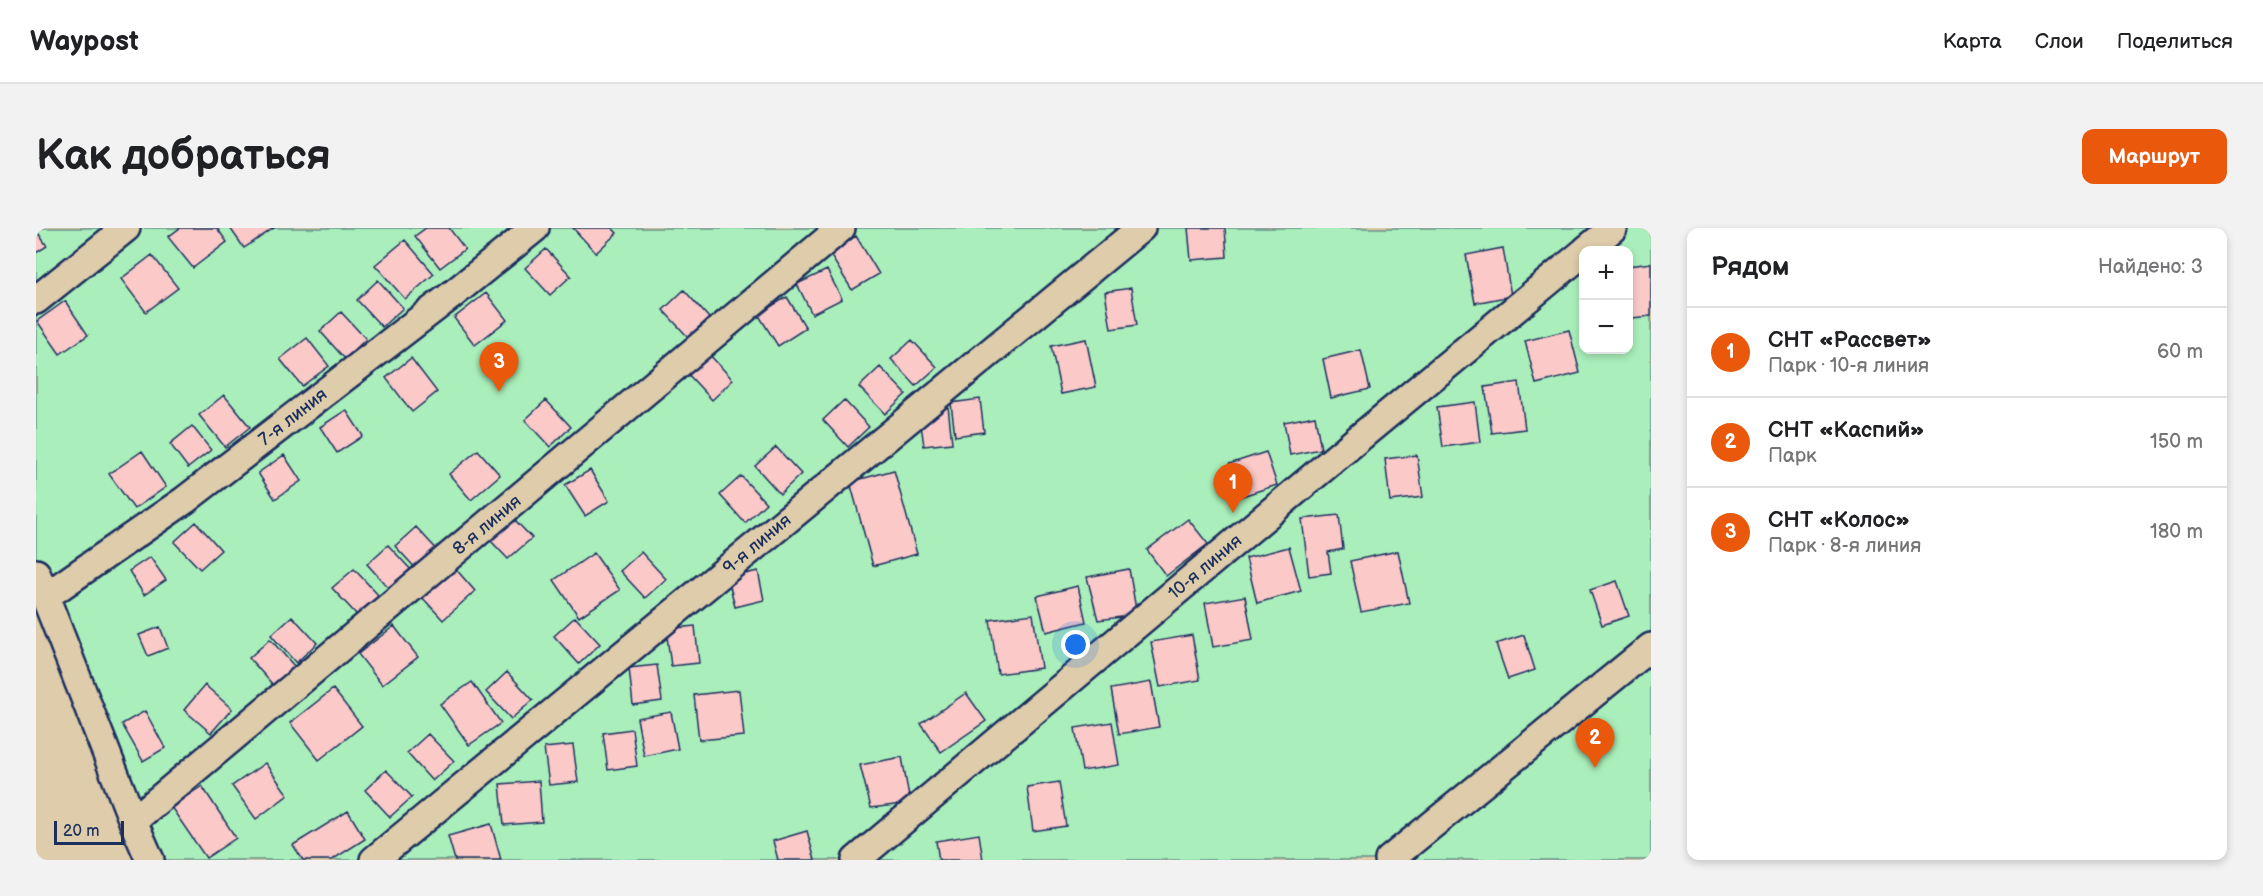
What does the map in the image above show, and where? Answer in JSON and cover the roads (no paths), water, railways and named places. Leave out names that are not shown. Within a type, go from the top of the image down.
[{"type":"street","points":[[36,300],[126,228]]},
{"type":"street","name":"7-я линия","points":[[41,585],[185,500],[535,228]]},
{"type":"street","name":"8-я линия","points":[[133,821],[841,228]]},
{"type":"street","name":"9-я линия","points":[[374,860],[1141,228]]},
{"type":"street","name":"10-я линия","points":[[1591,246],[1613,228]]},
{"type":"street","name":"10-я линия","points":[[856,860],[1579,256]]},
{"type":"street","points":[[41,585],[150,860]]},
{"type":"street","points":[[1389,860],[1651,646]]},
{"type":"place","name":"СНТ «Колос»","points":[[499,392]]},
{"type":"place","name":"СНТ «Рассвет»","points":[[1233,513]]},
{"type":"place","name":"СНТ «Каспий»","points":[[1595,768]]}]
